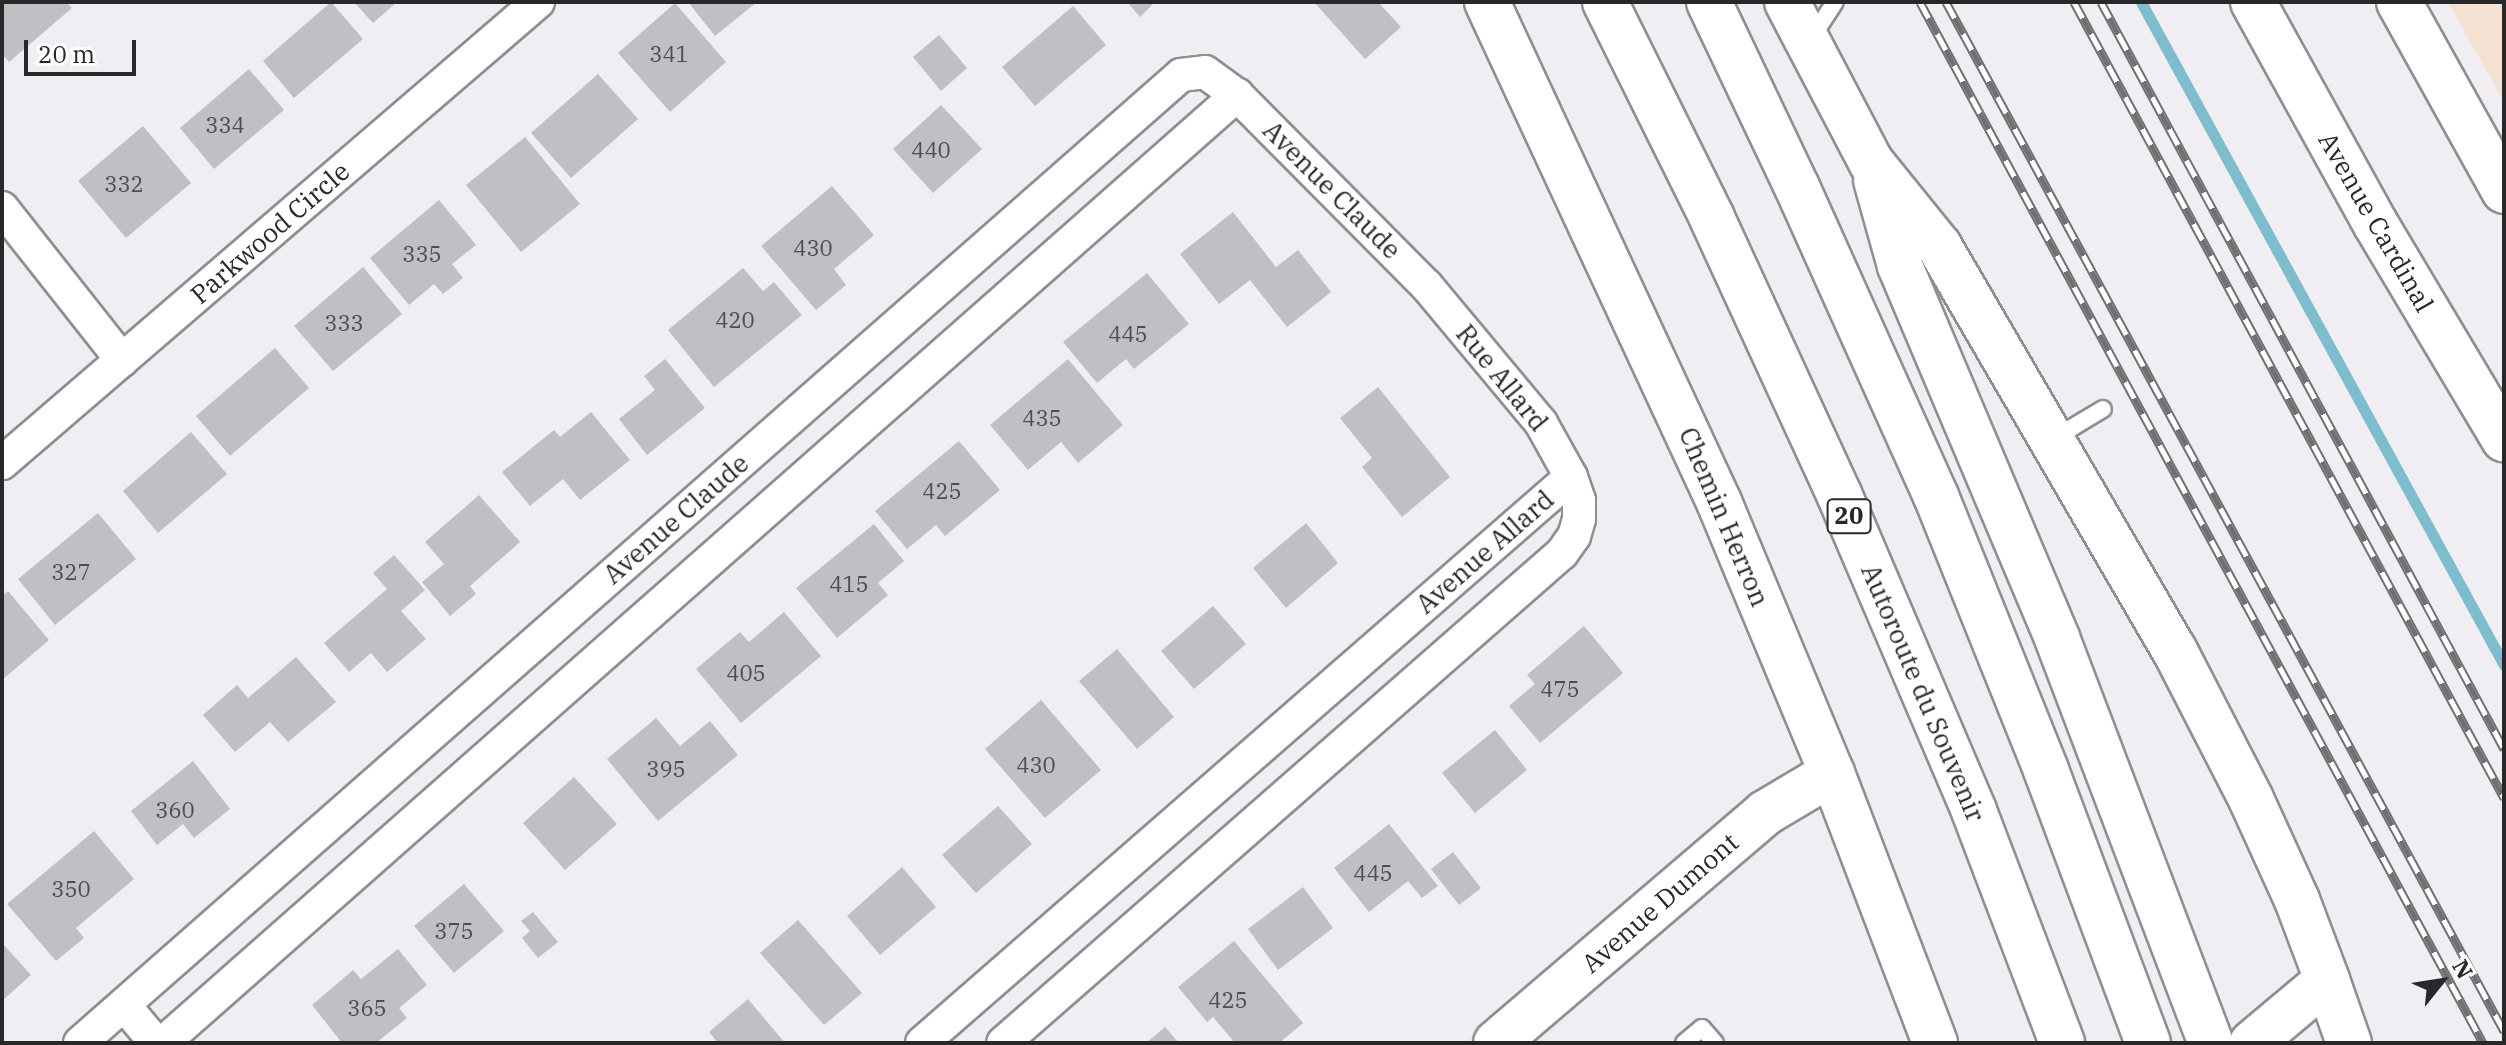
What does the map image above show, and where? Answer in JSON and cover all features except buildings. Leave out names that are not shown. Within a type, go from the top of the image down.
[{"type":"main road","name":"Chemin Herron","points":[[1487,2],[1719,502],[1832,773],[1935,1043]]},
{"type":"main road","name":"Autoroute du Souvenir","points":[[1605,2],[1712,218],[1839,494],[1974,811],[2062,1043]]},
{"type":"main road","points":[[1709,2],[1797,187],[1936,496],[2057,798],[2148,1043]]},
{"type":"main road","name":"Avenue Cardinal","points":[[2253,2],[2375,223],[2504,438]]},
{"type":"main road","points":[[2399,2],[2503,188]]},
{"type":"main road","points":[[1796,19],[1871,162],[1939,246],[2052,440],[2214,725],[2279,860],[2332,1021],[2254,1041]]},
{"type":"main road","points":[[1871,162],[1900,266],[2057,638],[2211,1043]]},
{"type":"main road","name":"Avenue Dumont","points":[[1496,1043],[1765,813],[1832,773]]},
{"type":"street","name":"Parkwood Circle","points":[[2,463],[538,2]]},
{"type":"street","name":"Avenue Claude","points":[[80,1043],[1181,75],[1205,72],[1237,95],[1426,285]]},
{"type":"street","name":"Avenue Claude","points":[[163,1043],[1237,95]]},
{"type":"street","points":[[2,208],[122,360]]},
{"type":"street","name":"Rue Allard","points":[[1426,285],[1541,423],[1571,477]]},
{"type":"street","name":"Avenue Allard","points":[[922,1043],[1571,477],[1579,500],[1579,519],[1574,536],[1562,553],[1010,1037]]},
{"type":"street","points":[[982,991],[1010,1037]]},
{"type":"street","points":[[124,1005],[156,1043]]},
{"type":"lane","points":[[1796,19],[1820,25],[1835,2]]},
{"type":"lane","points":[[2052,440],[2103,409]]},
{"type":"lane","points":[[1684,1043],[1702,1028],[1715,1043]]},
{"type":"shaded area","points":[[2448,2],[2504,2],[2504,102]]},
{"type":"waterway","points":[[2141,2],[2504,665]]},
{"type":"railway","points":[[1920,2],[2483,1043]]},
{"type":"railway","points":[[1946,2],[2504,1031]]},
{"type":"railway","points":[[2074,2],[2504,798]]},
{"type":"railway","points":[[2101,2],[2504,749]]}]
